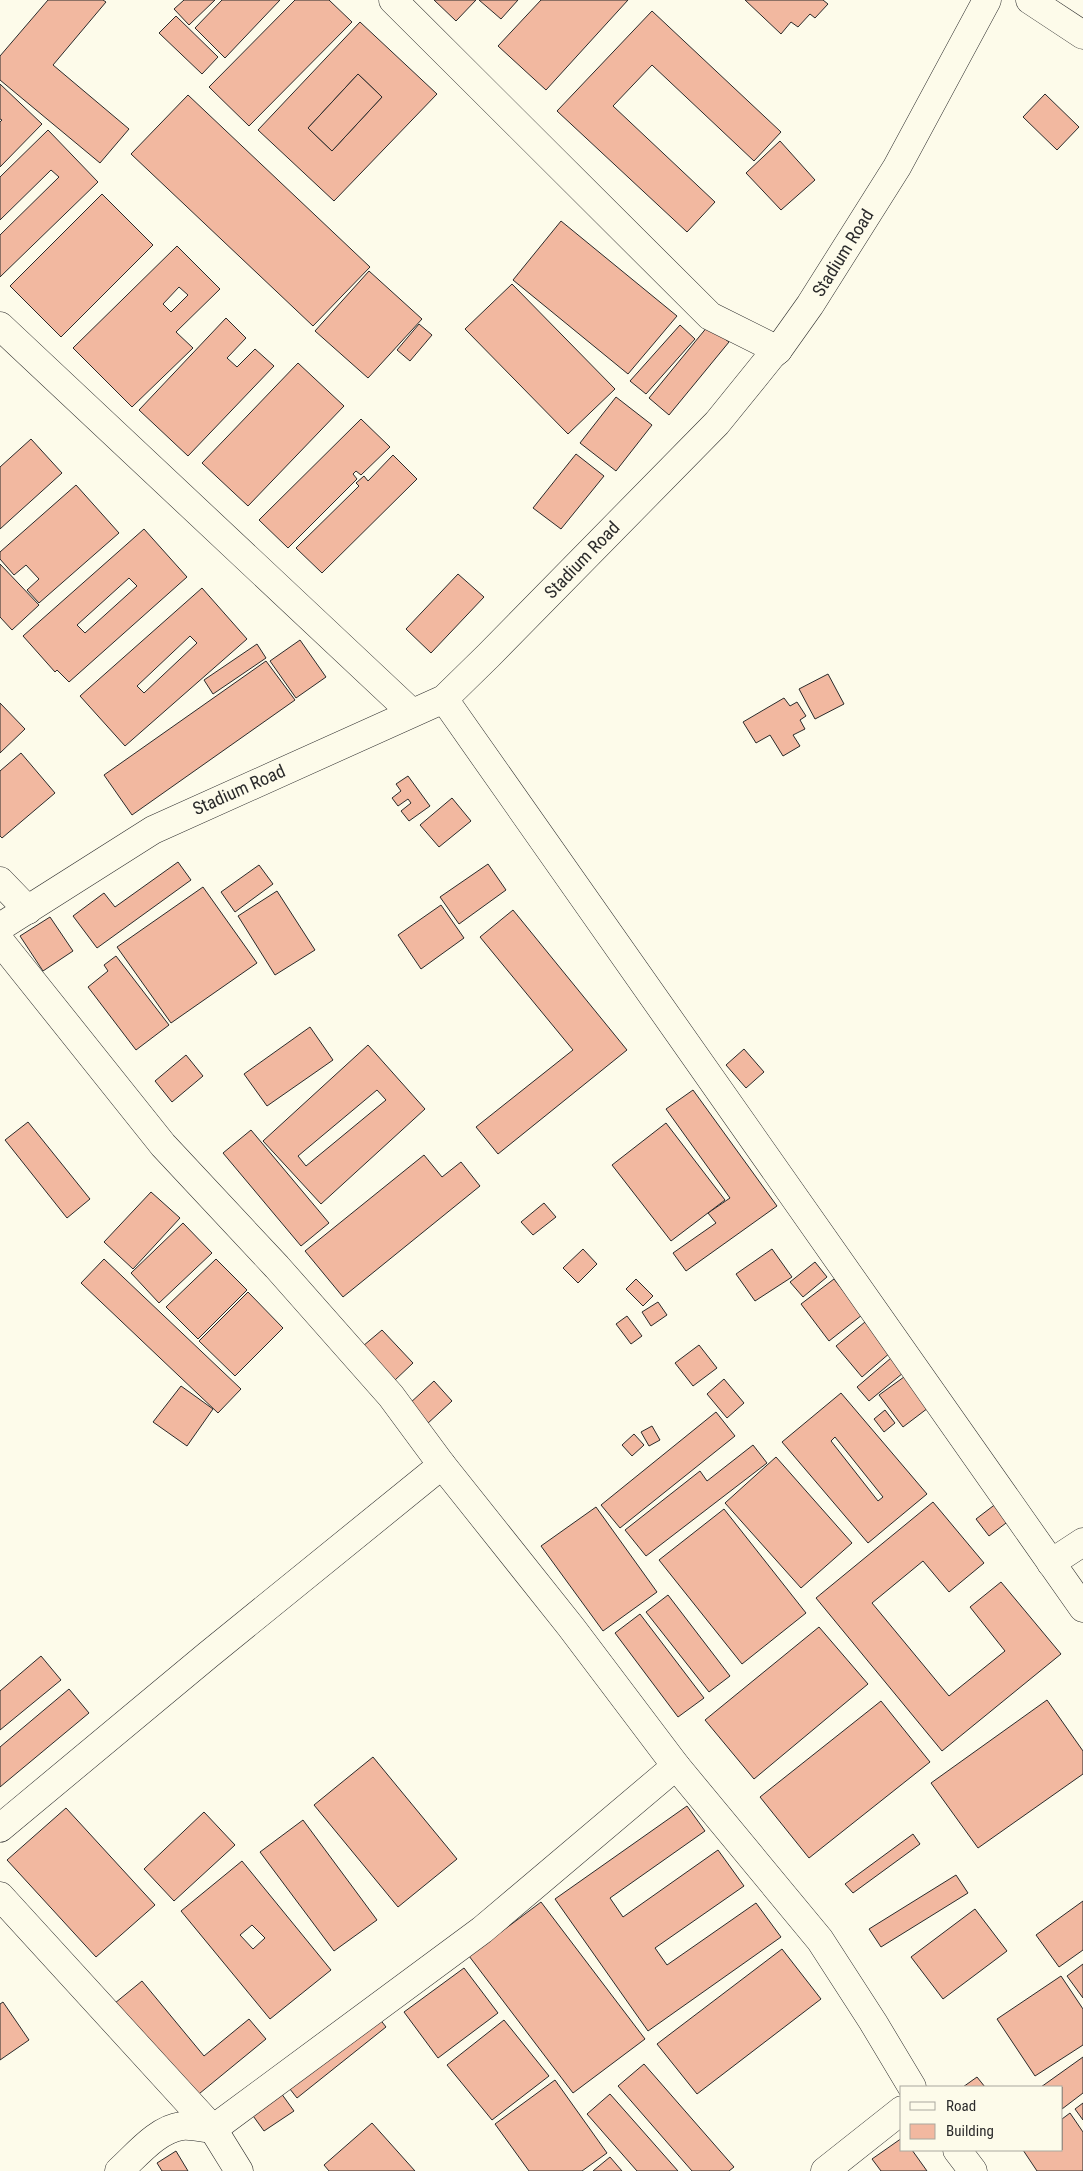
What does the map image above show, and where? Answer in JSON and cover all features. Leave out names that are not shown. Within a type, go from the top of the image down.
[{"type":"street","points":[[393,0],[710,316],[778,350]]},
{"type":"street","name":"Stadium Road","points":[[0,927],[153,830],[411,712],[444,699],[717,423],[778,350],[810,305],[897,167],[987,0]]},
{"type":"street","points":[[1030,0],[1083,35]]},
{"type":"street","points":[[0,326],[411,712]]},
{"type":"street","points":[[444,699],[1083,1608]]},
{"type":"street","points":[[0,881],[28,910]]},
{"type":"street","points":[[0,941],[163,1145],[277,1267],[391,1396],[442,1465],[571,1627],[676,1766],[820,1940],[911,2086]]},
{"type":"street","points":[[0,1828],[208,1655],[442,1465]]},
{"type":"street","points":[[1051,1563],[1083,1542]]},
{"type":"street","points":[[119,2171],[156,2138],[169,2130],[182,2126],[212,2130],[482,1930],[676,1766]]},
{"type":"street","points":[[0,1896],[212,2130],[239,2171]]},
{"type":"street","points":[[825,2171],[900,2112]]},
{"type":"street","points":[[958,2151],[973,2171]]},
{"type":"building","points":[[48,0],[103,0],[106,2],[53,65],[129,129],[100,163],[0,80],[0,56]]},
{"type":"building","points":[[184,0],[215,0],[189,25],[174,9]]},
{"type":"building","points":[[222,0],[280,0],[225,58],[195,28]]},
{"type":"building","points":[[295,0],[329,0],[352,22],[249,126],[209,87]]},
{"type":"building","points":[[434,0],[476,0],[456,21]]},
{"type":"building","points":[[479,0],[518,0],[501,19]]},
{"type":"building","points":[[541,0],[628,0],[546,90],[498,46]]},
{"type":"building","points":[[745,0],[823,0],[828,4],[815,18],[810,14],[798,27],[791,22],[781,34]]},
{"type":"building","points":[[652,11],[781,132],[754,161],[652,65],[613,106],[715,202],[687,232],[557,111]]},
{"type":"building","points":[[176,16],[218,57],[202,74],[159,33]]},
{"type":"building","points":[[360,22],[437,94],[334,201],[258,130]],"holes":[[[358,74],[382,97],[332,151],[308,128]]]},
{"type":"building","points":[[358,74],[382,97],[332,151],[308,128]]},
{"type":"building","points":[[0,84],[42,124],[0,167],[0,122],[2,120],[0,119]]},
{"type":"building","points":[[1045,94],[1079,127],[1057,150],[1023,117]]},
{"type":"building","points":[[188,95],[370,267],[313,326],[131,154]]},
{"type":"building","points":[[48,130],[98,182],[0,277],[0,235],[59,177],[51,170],[0,220],[0,177]]},
{"type":"building","points":[[780,141],[815,180],[781,210],[746,173]]},
{"type":"building","points":[[102,194],[153,245],[61,337],[10,286]]},
{"type":"building","points":[[561,221],[677,316],[628,374],[513,280]]},
{"type":"building","points":[[177,246],[220,289],[176,332],[193,348],[132,407],[73,348]],"holes":[[[179,287],[188,295],[171,312],[163,304]]]},
{"type":"building","points":[[369,271],[422,319],[368,378],[315,331]]},
{"type":"building","points":[[512,284],[615,389],[568,434],[465,329]]},
{"type":"building","points":[[226,318],[246,338],[227,358],[237,367],[255,349],[274,366],[188,456],[139,410]]},
{"type":"building","points":[[419,324],[432,335],[410,361],[397,350]]},
{"type":"building","points":[[680,325],[695,339],[646,394],[630,381]]},
{"type":"building","points":[[708,326],[729,342],[669,415],[649,398]]},
{"type":"building","points":[[298,363],[344,406],[248,506],[202,463]]},
{"type":"building","points":[[616,397],[652,425],[616,471],[580,443]]},
{"type":"building","points":[[361,419],[390,447],[361,475],[356,471],[353,474],[357,479],[288,548],[259,520]]},
{"type":"building","points":[[31,439],[62,473],[0,529],[0,467]]},
{"type":"building","points":[[576,454],[604,476],[561,529],[533,508]]},
{"type":"building","points":[[393,455],[417,479],[322,573],[296,548],[359,486],[356,483],[364,476],[368,481]]},
{"type":"building","points":[[76,485],[119,533],[39,603],[27,590],[39,579],[26,565],[14,575],[0,559],[0,552]]},
{"type":"building","points":[[144,529],[187,577],[69,682],[57,670],[55,672],[23,636]],"holes":[[[129,578],[137,586],[85,633],[77,625]]]},
{"type":"building","points":[[0,564],[39,605],[12,630],[0,617]]},
{"type":"building","points":[[458,574],[484,597],[431,653],[406,629]]},
{"type":"building","points":[[202,588],[247,639],[125,746],[80,696]],"holes":[[[190,636],[197,643],[144,693],[137,686]]]},
{"type":"building","points":[[300,640],[326,677],[296,698],[270,661]]},
{"type":"building","points":[[257,644],[266,658],[213,694],[204,680]]},
{"type":"building","points":[[266,661],[295,700],[132,815],[104,775]]},
{"type":"building","points":[[828,674],[844,704],[815,719],[799,689]]},
{"type":"building","points":[[784,698],[790,706],[797,702],[806,716],[800,720],[805,729],[793,735],[800,746],[783,756],[770,735],[756,743],[743,722]]},
{"type":"building","points":[[0,703],[25,729],[0,753]]},
{"type":"building","points":[[21,753],[55,793],[2,838],[0,836],[0,771]]},
{"type":"building","points":[[408,776],[430,806],[409,821],[401,811],[411,803],[408,799],[398,806],[392,798],[401,791],[396,784]]},
{"type":"building","points":[[452,798],[471,821],[439,847],[420,825]]},
{"type":"building","points":[[178,862],[191,880],[97,948],[73,916],[104,893],[115,907]]},
{"type":"building","points":[[488,864],[506,890],[459,924],[440,897]]},
{"type":"building","points":[[259,865],[273,884],[235,912],[221,892]]},
{"type":"building","points":[[203,887],[257,963],[171,1023],[117,947]]},
{"type":"building","points":[[277,891],[315,950],[275,975],[238,916]]},
{"type":"building","points":[[441,905],[464,938],[421,969],[398,935]]},
{"type":"building","points":[[513,910],[627,1050],[498,1154],[476,1127],[573,1050],[480,937]]},
{"type":"building","points":[[50,917],[73,951],[43,971],[20,936]]},
{"type":"building","points":[[116,956],[169,1025],[136,1050],[88,987],[108,971],[104,965]]},
{"type":"building","points":[[310,1027],[333,1060],[267,1106],[244,1074]]},
{"type":"building","points":[[368,1045],[425,1109],[321,1204],[263,1141]],"holes":[[[377,1090],[386,1100],[306,1166],[298,1156]]]},
{"type":"building","points":[[744,1049],[764,1072],[746,1088],[726,1065]]},
{"type":"building","points":[[186,1055],[203,1076],[172,1102],[155,1081]]},
{"type":"building","points":[[693,1090],[777,1206],[686,1271],[673,1253],[716,1223],[708,1213],[730,1198],[666,1109]]},
{"type":"building","points":[[28,1122],[90,1199],[67,1218],[5,1140]]},
{"type":"building","points":[[666,1123],[725,1200],[671,1241],[612,1165]]},
{"type":"building","points":[[251,1130],[329,1223],[301,1246],[223,1153]]},
{"type":"building","points":[[424,1155],[442,1177],[461,1162],[480,1186],[343,1297],[305,1251]]},
{"type":"building","points":[[151,1192],[180,1218],[133,1269],[104,1242]]},
{"type":"building","points":[[544,1203],[556,1217],[533,1235],[521,1222]]},
{"type":"building","points":[[183,1223],[212,1253],[159,1303],[131,1273]]},
{"type":"building","points":[[583,1249],[597,1264],[578,1283],[563,1268]]},
{"type":"building","points":[[772,1249],[792,1277],[755,1301],[736,1274]]},
{"type":"building","points":[[104,1259],[241,1389],[218,1413],[81,1283]]},
{"type":"building","points":[[216,1259],[247,1290],[198,1339],[166,1307]]},
{"type":"building","points":[[815,1262],[827,1277],[803,1297],[790,1282]]},
{"type":"building","points":[[636,1279],[653,1296],[643,1306],[626,1289]]},
{"type":"building","points":[[834,1279],[862,1315],[829,1341],[801,1304]]},
{"type":"building","points":[[248,1292],[283,1328],[235,1376],[199,1341]]},
{"type":"building","points":[[658,1302],[667,1315],[651,1326],[642,1312]]},
{"type":"building","points":[[627,1316],[642,1336],[631,1344],[616,1324]]},
{"type":"building","points":[[865,1322],[891,1352],[862,1377],[836,1346]]},
{"type":"building","points":[[382,1330],[413,1363],[394,1381],[363,1346]]},
{"type":"building","points":[[699,1345],[717,1368],[693,1386],[675,1363]]},
{"type":"building","points":[[891,1358],[903,1373],[869,1401],[857,1387]]},
{"type":"building","points":[[904,1377],[928,1408],[903,1427],[879,1395]]},
{"type":"building","points":[[724,1379],[744,1403],[727,1418],[707,1394]]},
{"type":"building","points":[[434,1381],[452,1401],[427,1424],[409,1404]]},
{"type":"building","points":[[181,1386],[213,1409],[187,1446],[153,1422]]},
{"type":"building","points":[[841,1393],[927,1494],[868,1543],[782,1442]],"holes":[[[835,1437],[883,1497],[878,1501],[831,1441]]]},
{"type":"building","points":[[885,1410],[895,1423],[884,1432],[874,1419]]},
{"type":"building","points":[[716,1412],[735,1436],[620,1528],[601,1505]]},
{"type":"building","points":[[652,1426],[660,1440],[649,1446],[641,1432]]},
{"type":"building","points":[[634,1434],[644,1445],[632,1456],[622,1445]]},
{"type":"building","points":[[753,1445],[767,1463],[646,1556],[625,1530],[700,1471],[707,1481]]},
{"type":"building","points":[[776,1457],[852,1543],[801,1588],[725,1503]]},
{"type":"building","points":[[933,1502],[984,1563],[949,1592],[923,1561],[872,1603],[949,1696],[1005,1651],[970,1607],[1001,1582],[1061,1654],[942,1751],[816,1598]]},
{"type":"building","points":[[997,1503],[1010,1520],[989,1536],[976,1519]]},
{"type":"building","points":[[596,1507],[657,1592],[603,1631],[541,1546]]},
{"type":"building","points":[[724,1509],[806,1613],[742,1664],[659,1560]]},
{"type":"building","points":[[668,1595],[730,1676],[709,1692],[646,1612]]},
{"type":"building","points":[[640,1614],[704,1698],[678,1717],[615,1633]]},
{"type":"building","points":[[819,1627],[868,1684],[754,1779],[705,1720]]},
{"type":"building","points":[[41,1656],[61,1680],[0,1730],[0,1691]]},
{"type":"building","points":[[69,1689],[89,1713],[0,1787],[0,1747]]},
{"type":"building","points":[[1047,1700],[1083,1751],[1083,1774],[978,1848],[931,1783]]},
{"type":"building","points":[[881,1701],[930,1762],[809,1858],[760,1797]]},
{"type":"building","points":[[373,1757],[457,1859],[398,1907],[314,1805]]},
{"type":"building","points":[[687,1806],[705,1831],[610,1898],[623,1917],[718,1850],[744,1886],[655,1948],[667,1965],[756,1903],[781,1937],[648,2031],[555,1899]]},
{"type":"building","points":[[66,1808],[155,1905],[96,1957],[7,1860]]},
{"type":"building","points":[[204,1812],[235,1845],[174,1901],[144,1869]]},
{"type":"building","points":[[303,1820],[377,1920],[334,1951],[260,1852]]},
{"type":"building","points":[[913,1834],[920,1844],[853,1893],[845,1884]]},
{"type":"building","points":[[242,1861],[331,1970],[270,2019],[181,1911]],"holes":[[[252,1925],[265,1938],[253,1949],[240,1935]]]},
{"type":"building","points":[[956,1875],[968,1893],[881,1947],[869,1929]]},
{"type":"building","points":[[1083,1901],[1083,1950],[1059,1967],[1036,1935]]},
{"type":"building","points":[[541,1902],[645,2039],[573,2093],[469,1956]]},
{"type":"building","points":[[975,1909],[1007,1951],[943,1999],[911,1957]]},
{"type":"building","points":[[782,1949],[821,1999],[697,2094],[657,2044]]},
{"type":"building","points":[[1083,1964],[1083,1998],[1067,1976]]},
{"type":"building","points":[[464,1968],[498,2013],[438,2058],[404,2012]]},
{"type":"building","points":[[1061,1976],[1083,2009],[1083,2045],[1035,2076],[997,2019]]},
{"type":"building","points":[[142,1981],[204,2056],[249,2019],[266,2039],[194,2098],[115,2003]]},
{"type":"building","points":[[3,2002],[29,2040],[0,2060],[0,2004]]},
{"type":"building","points":[[375,2013],[386,2027],[297,2098],[286,2084]]},
{"type":"building","points":[[504,2020],[549,2076],[492,2120],[447,2065]]},
{"type":"building","points":[[1083,2057],[1083,2093],[1063,2108],[1063,2086],[1042,2086]]},
{"type":"building","points":[[644,2064],[734,2167],[729,2171],[692,2171],[618,2086]]},
{"type":"building","points":[[977,2077],[984,2086],[964,2086]]},
{"type":"building","points":[[555,2080],[607,2153],[582,2171],[529,2171],[495,2124]]},
{"type":"building","points":[[281,2093],[294,2111],[264,2131],[251,2113]]},
{"type":"building","points":[[610,2094],[678,2171],[637,2171],[587,2114]]},
{"type":"building","points":[[1083,2103],[1083,2120],[1075,2109]]},
{"type":"building","points":[[1070,2113],[1083,2132],[1083,2171],[1037,2171],[1024,2151],[1063,2151],[1063,2118]]},
{"type":"building","points":[[372,2123],[415,2171],[329,2171],[324,2165]]},
{"type":"building","points":[[900,2139],[900,2151],[913,2151],[927,2171],[881,2171],[872,2159]]},
{"type":"building","points":[[176,2151],[188,2171],[162,2171],[157,2163]]},
{"type":"building","points":[[610,2157],[622,2171],[593,2171]]}]
